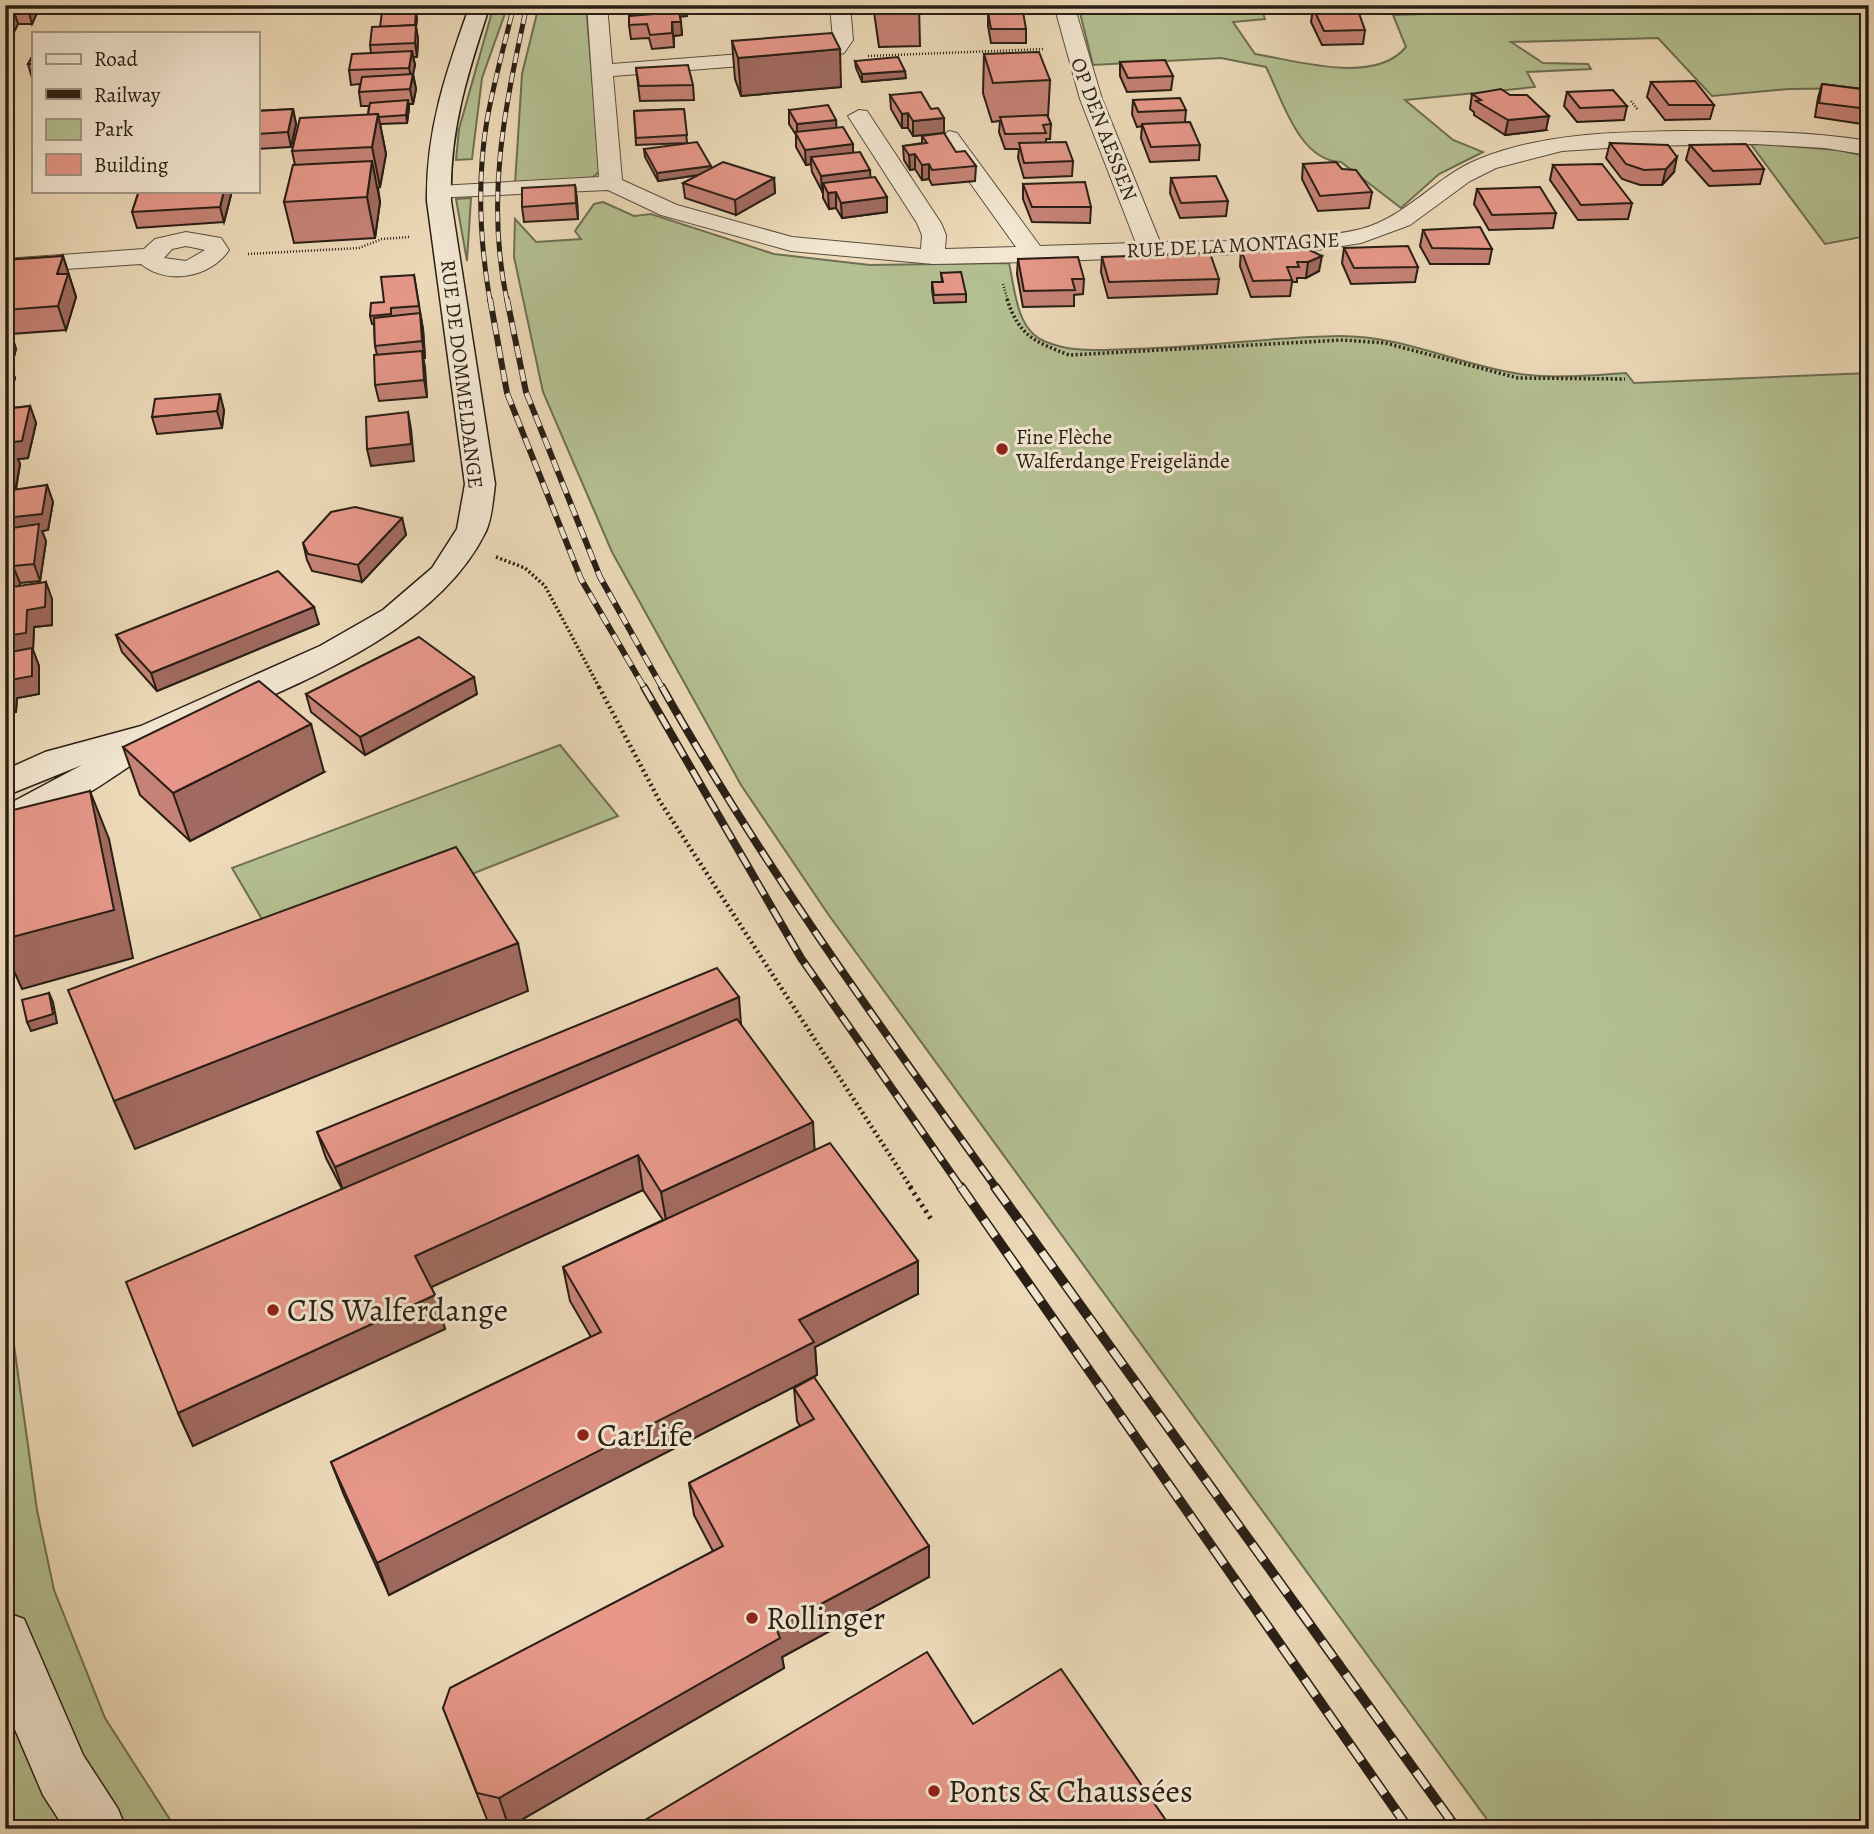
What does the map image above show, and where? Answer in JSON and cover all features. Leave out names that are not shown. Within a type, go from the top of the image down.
[{"type":"main road","name":"RUE DE DOMMELDANGE","points":[[5,784],[58,760],[153,734],[332,653],[396,617],[443,574],[463,545],[472,529],[480,484],[439,193],[438,159],[452,87],[480,5]]},
{"type":"main road","name":"RUE DE DOMMELDANGE","points":[[5,819],[26,812],[82,782],[153,734]]},
{"type":"main road","points":[[5,1637],[9,1653],[63,1775],[97,1829]]},
{"type":"street","points":[[597,5],[611,183]]},
{"type":"street","points":[[602,71],[817,54],[837,49],[843,40],[840,5]]},
{"type":"street","name":"OP DEN AESSEN","points":[[1064,5],[1073,48],[1098,123],[1151,250]]},
{"type":"street","points":[[859,116],[929,223],[934,235],[933,257]]},
{"type":"street","name":"RUE DE LA MONTAGNE","points":[[439,193],[611,183],[669,210],[791,244],[933,257],[1034,255],[1311,244],[1354,238],[1391,226],[1453,181],[1485,164],[1524,151],[1569,142],[1620,138],[1737,137],[1869,148]]},
{"type":"street","points":[[949,138],[1034,255]]},
{"type":"street","points":[[5,266],[150,256]]},
{"type":"path","points":[[837,49],[854,57],[1073,48]]},
{"type":"path","points":[[238,255],[359,248],[382,239],[414,237]]},
{"type":"path","points":[[996,256],[1014,324],[1034,342],[1069,355],[1343,340],[1385,343],[1518,378],[1625,379]]},
{"type":"path","points":[[463,545],[526,568],[545,586],[659,800],[780,991],[931,1219]]},
{"type":"path","points":[[5,1823],[8,1829]]},
{"type":"green space","points":[[494,5],[508,5],[482,78],[472,159],[456,160],[459,129]]},
{"type":"green space","points":[[539,5],[586,5],[600,171],[591,179],[515,184],[522,74]]},
{"type":"green space","points":[[1078,5],[1260,5],[1265,19],[1233,22],[1255,54],[1314,65],[1356,68],[1375,65],[1392,58],[1406,47],[1393,15],[1454,13],[1452,5],[1869,5],[1869,88],[1789,89],[1712,96],[1658,38],[1511,42],[1543,63],[1588,64],[1591,69],[1527,72],[1535,87],[1405,100],[1453,140],[1483,152],[1439,174],[1401,208],[1341,162],[1326,159],[1303,140],[1266,67],[1221,58],[1093,65]]},
{"type":"green space","points":[[1750,143],[1839,150],[1869,157],[1869,251],[1861,237],[1825,244]]},
{"type":"green space","points":[[471,198],[467,261],[456,199]]},
{"type":"green space","points":[[603,202],[634,216],[651,214],[774,254],[870,265],[1009,263],[1018,307],[1028,327],[1044,341],[1075,349],[1154,348],[1339,336],[1386,341],[1520,374],[1560,376],[1626,373],[1634,383],[1869,373],[1869,1829],[1494,1829],[828,914],[741,785],[612,552],[543,392],[514,257],[515,219],[536,242],[581,239],[575,231],[594,204]]},
{"type":"green space","points":[[560,745],[618,816],[280,950],[232,868]]},
{"type":"green space","points":[[5,1281],[37,1510],[54,1590],[105,1718],[176,1829],[5,1829]]},
{"type":"building","points":[[5,5],[30,5],[27,10],[14,11],[11,17],[5,17]]},
{"type":"building","points":[[878,5],[919,5],[919,8],[878,9]]},
{"type":"building","points":[[1313,8],[1357,8],[1365,30],[1324,31]]},
{"type":"building","points":[[416,11],[415,25],[380,27],[382,12]]},
{"type":"building","points":[[679,12],[681,22],[672,22],[672,33],[650,35],[647,24],[629,25],[629,16]]},
{"type":"building","points":[[988,12],[1023,12],[1026,29],[991,29]]},
{"type":"building","points":[[416,25],[415,43],[370,45],[372,27]]},
{"type":"building","points":[[832,33],[840,49],[738,58],[732,41]]},
{"type":"building","points":[[412,51],[409,68],[349,70],[352,54]]},
{"type":"building","points":[[1039,52],[1050,80],[993,83],[984,54]]},
{"type":"building","points":[[898,57],[905,71],[862,74],[855,61]]},
{"type":"building","points":[[1165,60],[1173,76],[1128,78],[1120,62]]},
{"type":"building","points":[[688,65],[693,85],[639,86],[636,68]]},
{"type":"building","points":[[413,74],[410,89],[359,92],[362,77]]},
{"type":"building","points":[[1695,81],[1714,105],[1669,105],[1651,82]]},
{"type":"building","points":[[1822,84],[1869,90],[1869,109],[1819,103]]},
{"type":"building","points":[[1501,89],[1510,95],[1527,95],[1549,116],[1508,120],[1476,101],[1481,100],[1472,94]]},
{"type":"building","points":[[1613,90],[1627,106],[1580,108],[1567,92]]},
{"type":"building","points":[[921,92],[931,109],[938,108],[944,118],[913,121],[908,113],[902,114],[890,95]]},
{"type":"building","points":[[1180,98],[1186,110],[1138,112],[1133,100]]},
{"type":"building","points":[[408,100],[406,115],[368,115],[370,103]]},
{"type":"building","points":[[828,105],[836,120],[797,124],[789,110]]},
{"type":"building","points":[[293,109],[288,132],[259,134],[259,111]]},
{"type":"building","points":[[684,109],[687,135],[636,138],[634,111]]},
{"type":"building","points":[[378,114],[372,147],[292,151],[300,118]]},
{"type":"building","points":[[1047,115],[1051,124],[1043,125],[1046,133],[1005,134],[1000,117]]},
{"type":"building","points":[[1190,122],[1200,145],[1151,147],[1142,124]]},
{"type":"building","points":[[843,127],[853,144],[805,150],[795,132]]},
{"type":"building","points":[[944,133],[956,152],[965,151],[976,166],[932,170],[929,164],[922,165],[915,154],[909,155],[903,146],[927,143],[922,136]]},
{"type":"building","points":[[697,142],[711,166],[657,173],[644,149]]},
{"type":"building","points":[[1066,142],[1073,161],[1024,163],[1019,143]]},
{"type":"building","points":[[1610,143],[1668,145],[1677,157],[1666,169],[1644,170],[1626,164]]},
{"type":"building","points":[[1746,144],[1764,169],[1713,171],[1690,145]]},
{"type":"building","points":[[860,152],[870,170],[821,176],[811,157]]},
{"type":"building","points":[[372,161],[367,197],[284,202],[293,165]]},
{"type":"building","points":[[723,162],[774,178],[735,200],[683,183]]},
{"type":"building","points":[[1336,162],[1342,169],[1356,170],[1372,192],[1320,196],[1303,164]]},
{"type":"building","points":[[1602,164],[1632,203],[1581,205],[1553,165]]},
{"type":"building","points":[[1216,176],[1228,201],[1181,203],[1171,178]]},
{"type":"building","points":[[875,177],[887,197],[841,203],[836,192],[828,193],[823,183]]},
{"type":"building","points":[[1085,182],[1091,207],[1032,207],[1023,184]]},
{"type":"building","points":[[575,185],[576,203],[522,207],[522,188]]},
{"type":"building","points":[[1540,187],[1556,213],[1492,215],[1477,189]]},
{"type":"building","points":[[139,192],[224,192],[220,207],[132,212]]},
{"type":"building","points":[[1480,227],[1492,249],[1432,248],[1423,230]]},
{"type":"building","points":[[1408,246],[1418,267],[1354,268],[1344,248]]},
{"type":"building","points":[[1305,248],[1322,256],[1308,262],[1297,262],[1299,267],[1287,267],[1292,280],[1253,281],[1241,250]]},
{"type":"building","points":[[1210,253],[1219,279],[1109,282],[1102,257]]},
{"type":"building","points":[[63,256],[57,274],[68,274],[58,306],[5,310],[5,260]]},
{"type":"building","points":[[1078,257],[1084,279],[1072,279],[1075,290],[1024,291],[1018,259]]},
{"type":"building","points":[[961,272],[966,294],[934,295],[932,282],[943,282],[941,273]]},
{"type":"building","points":[[414,275],[419,306],[391,308],[391,314],[370,316],[371,303],[384,302],[381,277]]},
{"type":"building","points":[[420,313],[422,341],[375,346],[374,318]]},
{"type":"building","points":[[5,333],[11,333],[5,351]]},
{"type":"building","points":[[422,351],[424,380],[375,385],[374,355]]},
{"type":"building","points":[[220,394],[217,411],[152,417],[155,399]]},
{"type":"building","points":[[30,406],[22,441],[5,443],[5,409]]},
{"type":"building","points":[[408,412],[411,444],[367,449],[366,417]]},
{"type":"building","points":[[5,448],[14,448],[8,480],[5,480]]},
{"type":"building","points":[[47,485],[42,514],[5,518],[5,491]]},
{"type":"building","points":[[355,507],[402,518],[358,565],[308,554],[303,543],[331,512]]},
{"type":"building","points":[[39,524],[34,564],[13,566],[11,576],[5,577],[5,529]]},
{"type":"building","points":[[278,571],[314,607],[151,673],[116,635]]},
{"type":"building","points":[[46,582],[45,607],[27,610],[26,633],[5,636],[5,588]]},
{"type":"building","points":[[419,637],[474,677],[360,737],[306,694]]},
{"type":"building","points":[[32,648],[32,676],[10,680],[9,694],[5,695],[5,653]]},
{"type":"building","points":[[259,681],[311,724],[173,793],[123,747]]},
{"type":"building","points":[[90,791],[114,910],[5,939],[5,812]]},
{"type":"building","points":[[456,847],[518,943],[114,1101],[68,990]]},
{"type":"building","points":[[717,968],[739,997],[335,1167],[317,1132]]},
{"type":"building","points":[[49,993],[53,1014],[27,1022],[22,1000]]},
{"type":"building","points":[[737,1019],[813,1122],[661,1192],[638,1155],[415,1256],[435,1295],[178,1413],[126,1282]]},
{"type":"building","name":"CarLife","points":[[830,1143],[918,1261],[799,1320],[814,1342],[377,1563],[331,1462],[601,1332],[563,1267]]},
{"type":"building","name":"Rollinger","points":[[814,1377],[929,1546],[776,1628],[780,1638],[499,1798],[477,1793],[443,1708],[450,1688],[723,1546],[689,1483],[814,1419],[794,1388]]},
{"type":"building","name":"Ponts & Chaussées","points":[[927,1652],[973,1724],[1061,1669],[1172,1829],[1038,1829],[1035,1825],[1028,1829],[630,1829]]},
{"type":"railway","points":[[490,301],[482,234],[482,165],[490,105],[514,5]]},
{"type":"railway","points":[[507,301],[501,263],[498,189],[505,116],[527,5]]},
{"type":"railway","points":[[490,299],[507,393],[581,579],[645,689]]},
{"type":"railway","points":[[507,299],[526,392],[600,577],[663,689]]},
{"type":"railway","points":[[644,687],[801,958],[962,1189]]},
{"type":"railway","points":[[662,687],[780,880],[997,1189]]},
{"type":"railway","points":[[961,1187],[1409,1829]]},
{"type":"railway","points":[[995,1187],[1457,1829]]},
{"type":"place","name":"Fine Flèche Walferdange Freigelände","points":[[1002,449]]},
{"type":"place","name":"CIS Walferdange","points":[[273,1310]]},
{"type":"place","name":"CarLife","points":[[583,1435]]},
{"type":"place","name":"Rollinger","points":[[752,1618]]},
{"type":"place","name":"Ponts & Chaussées","points":[[934,1791]]}]
